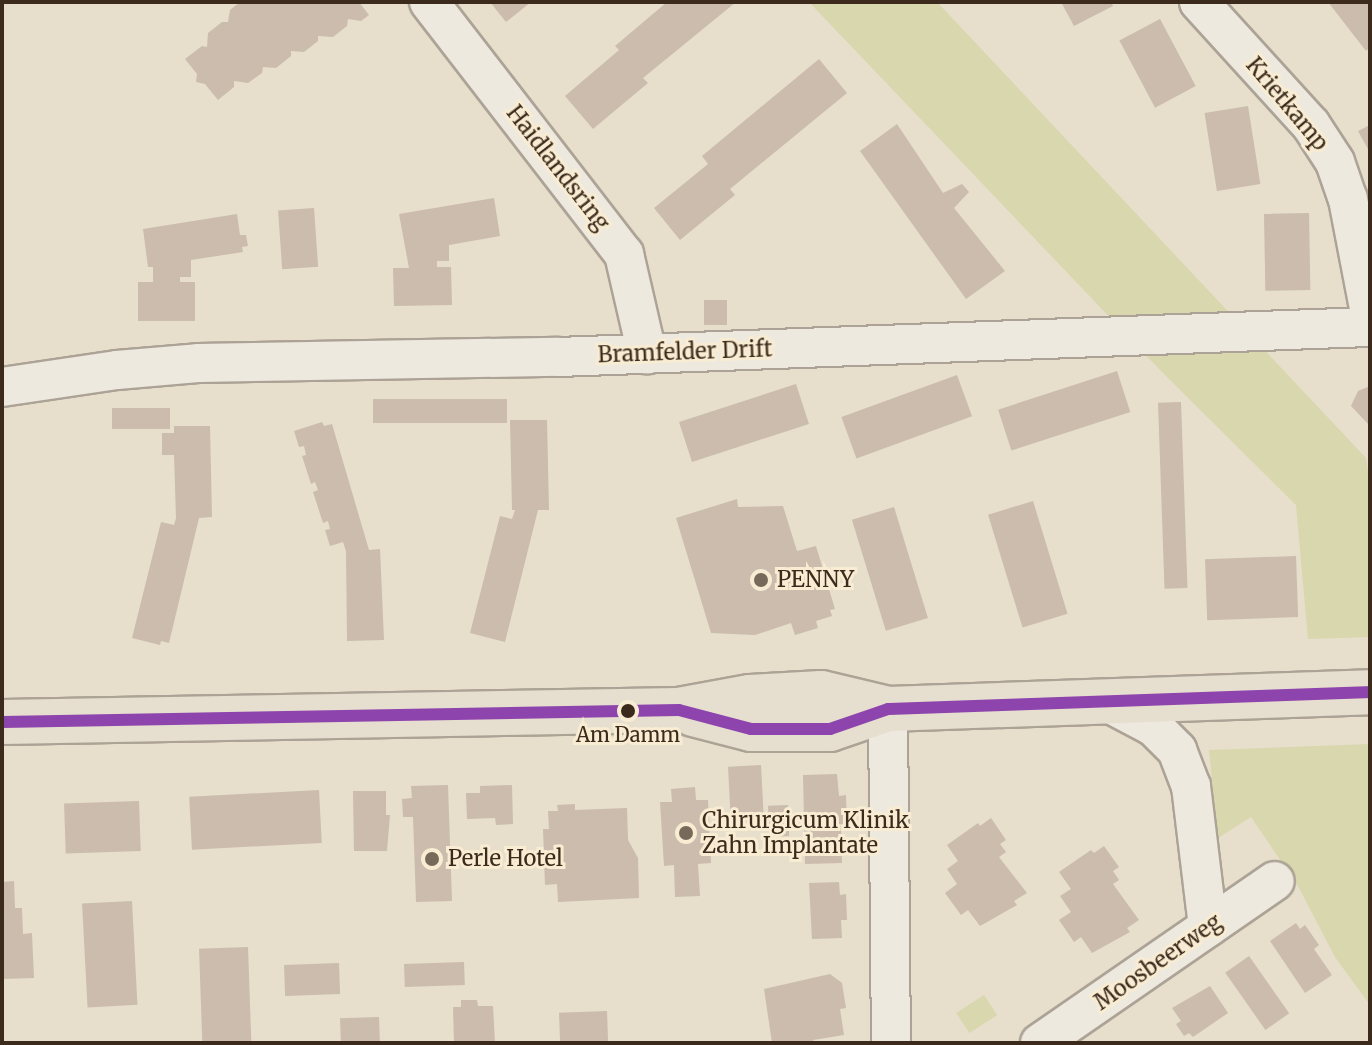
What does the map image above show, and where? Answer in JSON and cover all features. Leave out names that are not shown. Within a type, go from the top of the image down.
[{"type":"main road","points":[[2,722],[679,710],[750,697],[821,693],[888,709],[1370,692]]},
{"type":"street","name":"Haidlandsring","points":[[429,2],[624,254],[647,354]]},
{"type":"street","name":"Krietkamp","points":[[1199,2],[1311,125],[1335,162],[1348,199],[1370,313]]},
{"type":"street","name":"Bramfelder Drift","points":[[2,387],[117,370],[198,363],[647,354],[1370,327]]},
{"type":"street","points":[[1105,701],[1154,727],[1177,750],[1191,786],[1208,927]]},
{"type":"street","points":[[888,709],[891,1043]]},
{"type":"street","name":"Moosbeerweg","points":[[1040,1043],[1275,881]]},
{"type":"green space","points":[[809,2],[937,2],[1366,458],[1370,486],[1370,637],[1308,639],[1296,505],[1162,372]]},
{"type":"green space","points":[[1370,744],[1370,1005],[1335,957],[1298,886],[1251,817],[1218,838],[1209,750]]},
{"type":"green space","points":[[984,995],[997,1015],[969,1033],[956,1013]]},
{"type":"building","points":[[240,2],[359,2],[369,15],[361,21],[348,19],[347,26],[333,37],[318,36],[318,41],[304,52],[291,51],[291,56],[276,68],[263,67],[262,73],[248,83],[234,81],[234,87],[218,100],[205,84],[196,82],[197,74],[185,59],[202,46],[207,47],[208,33],[222,22],[228,22],[230,10]]},
{"type":"building","points":[[490,2],[531,2],[506,22]]},
{"type":"building","points":[[667,2],[736,2],[643,78],[648,83],[593,129],[565,96],[619,50],[615,46]]},
{"type":"building","points":[[1061,2],[1111,2],[1113,6],[1074,26]]},
{"type":"building","points":[[1328,2],[1370,2],[1370,47],[1366,51]]},
{"type":"building","points":[[1160,19],[1196,86],[1155,108],[1119,41]]},
{"type":"building","points":[[819,59],[847,93],[730,189],[735,195],[680,240],[654,208],[708,164],[702,156]]},
{"type":"building","points":[[1248,106],[1260,184],[1217,191],[1205,113]]},
{"type":"building","points":[[897,124],[943,193],[962,184],[969,192],[954,208],[1005,271],[966,299],[860,151]]},
{"type":"building","points":[[1370,125],[1370,153],[1358,131]]},
{"type":"building","points":[[494,198],[500,236],[449,245],[449,261],[437,261],[437,267],[451,267],[452,305],[394,306],[393,268],[409,268],[399,214]]},
{"type":"building","points":[[314,208],[318,267],[282,269],[278,211]]},
{"type":"building","points":[[1309,213],[1310,290],[1265,291],[1264,214]]},
{"type":"building","points":[[237,214],[240,235],[246,235],[248,246],[242,247],[243,252],[191,260],[191,277],[180,277],[180,282],[195,282],[195,321],[138,321],[138,282],[153,282],[153,267],[148,267],[143,229]]},
{"type":"building","points":[[704,300],[727,300],[727,325],[704,325]]},
{"type":"building","points":[[1117,371],[1130,412],[1011,451],[998,410]]},
{"type":"building","points":[[957,375],[972,416],[856,458],[841,417]]},
{"type":"building","points":[[796,384],[809,424],[692,462],[679,422]]},
{"type":"building","points":[[1370,386],[1370,426],[1351,406],[1358,391]]},
{"type":"building","points":[[373,399],[507,399],[507,423],[373,423]]},
{"type":"building","points":[[1181,402],[1187,588],[1165,589],[1158,403]]},
{"type":"building","points":[[112,408],[170,408],[170,429],[112,429]]},
{"type":"building","points":[[510,420],[547,420],[549,510],[538,510],[505,642],[470,633],[500,516],[512,519],[515,510],[512,510]]},
{"type":"building","points":[[322,422],[324,426],[332,424],[369,550],[380,549],[384,640],[347,641],[346,551],[343,542],[330,546],[325,530],[330,529],[328,521],[323,523],[313,492],[318,490],[315,482],[311,484],[302,456],[306,455],[304,446],[299,447],[294,431]]},
{"type":"building","points":[[174,426],[210,426],[212,517],[199,518],[169,643],[161,641],[160,645],[132,638],[161,522],[174,525],[176,518],[174,455],[162,455],[162,433],[174,433]]},
{"type":"building","name":"PENNY","points":[[737,499],[738,507],[783,506],[797,551],[816,546],[835,609],[830,610],[832,616],[816,621],[818,628],[795,635],[791,623],[755,635],[711,633],[676,518]]},
{"type":"building","points":[[1033,501],[1067,614],[1023,628],[988,515]]},
{"type":"building","points":[[894,507],[928,618],[886,631],[852,520]]},
{"type":"building","points":[[1296,556],[1298,617],[1207,620],[1205,559]]},
{"type":"building","points":[[761,765],[764,821],[731,823],[728,767]]},
{"type":"building","points":[[837,774],[839,796],[846,795],[847,828],[841,828],[842,863],[805,864],[803,775]]},
{"type":"building","name":"Perle Hotel","points":[[448,785],[452,901],[416,902],[413,817],[403,817],[402,799],[412,798],[411,786]]},
{"type":"building","points":[[512,785],[513,824],[496,825],[495,818],[467,819],[466,793],[480,793],[480,786]]},
{"type":"building","name":"Chirurgicum Klinik Zahn Implantate","points":[[695,787],[696,800],[708,800],[711,863],[698,864],[700,896],[675,897],[674,865],[664,866],[660,802],[672,802],[671,789]]},
{"type":"building","points":[[319,790],[322,843],[192,850],[189,797]]},
{"type":"building","points":[[353,791],[386,791],[386,815],[390,815],[387,851],[354,851]]},
{"type":"building","points":[[139,801],[141,851],[66,854],[64,804]]},
{"type":"building","points":[[575,804],[575,810],[627,808],[628,840],[638,858],[639,898],[558,902],[557,884],[545,885],[543,829],[549,829],[548,811],[558,811],[557,805]]},
{"type":"building","points":[[788,805],[789,836],[769,837],[768,806]]},
{"type":"building","points":[[991,818],[1006,840],[1000,844],[1006,852],[999,857],[1027,893],[1014,901],[1017,905],[980,926],[968,910],[961,915],[945,893],[957,884],[947,869],[958,861],[947,845],[978,823],[980,826]]},
{"type":"building","points":[[1104,846],[1119,867],[1113,871],[1119,880],[1113,884],[1139,920],[1127,928],[1130,932],[1092,953],[1081,937],[1074,942],[1059,920],[1071,912],[1060,896],[1071,889],[1059,872],[1091,850],[1094,853]]},
{"type":"building","points":[[14,881],[15,908],[22,908],[23,934],[32,933],[34,978],[2,979],[2,882]]},
{"type":"building","points":[[839,882],[840,895],[846,894],[847,920],[841,920],[842,938],[812,939],[809,883]]},
{"type":"building","points":[[132,901],[137,1005],[88,1007],[82,904]]},
{"type":"building","points":[[1296,923],[1300,929],[1305,925],[1319,945],[1314,949],[1332,975],[1305,993],[1270,941]]},
{"type":"building","points":[[248,947],[251,1043],[202,1043],[199,949]]},
{"type":"building","points":[[1249,956],[1289,1013],[1265,1030],[1225,973]]},
{"type":"building","points":[[464,962],[465,985],[405,987],[404,964]]},
{"type":"building","points":[[339,963],[340,994],[285,996],[284,965]]},
{"type":"building","points":[[830,974],[842,983],[846,1008],[840,1009],[844,1035],[813,1040],[814,1043],[772,1043],[764,989]]},
{"type":"building","points":[[1210,986],[1228,1013],[1193,1037],[1189,1033],[1184,1036],[1176,1024],[1181,1021],[1172,1008]]},
{"type":"building","points":[[461,1000],[477,1000],[478,1006],[493,1006],[495,1043],[454,1043],[453,1007],[461,1007]]},
{"type":"building","points":[[607,1011],[608,1043],[560,1043],[559,1013]]},
{"type":"building","points":[[379,1017],[380,1043],[341,1043],[340,1018]]},
{"type":"transit line","points":[[2,722],[679,710],[751,729],[830,729],[888,709],[1370,692]]},
{"type":"place","name":"PENNY","points":[[761,580]]},
{"type":"place","name":"Am Damm","points":[[628,711]]},
{"type":"place","name":"Chirurgicum Klinik Zahn Implantate","points":[[686,833]]},
{"type":"place","name":"Perle Hotel","points":[[432,859]]}]
